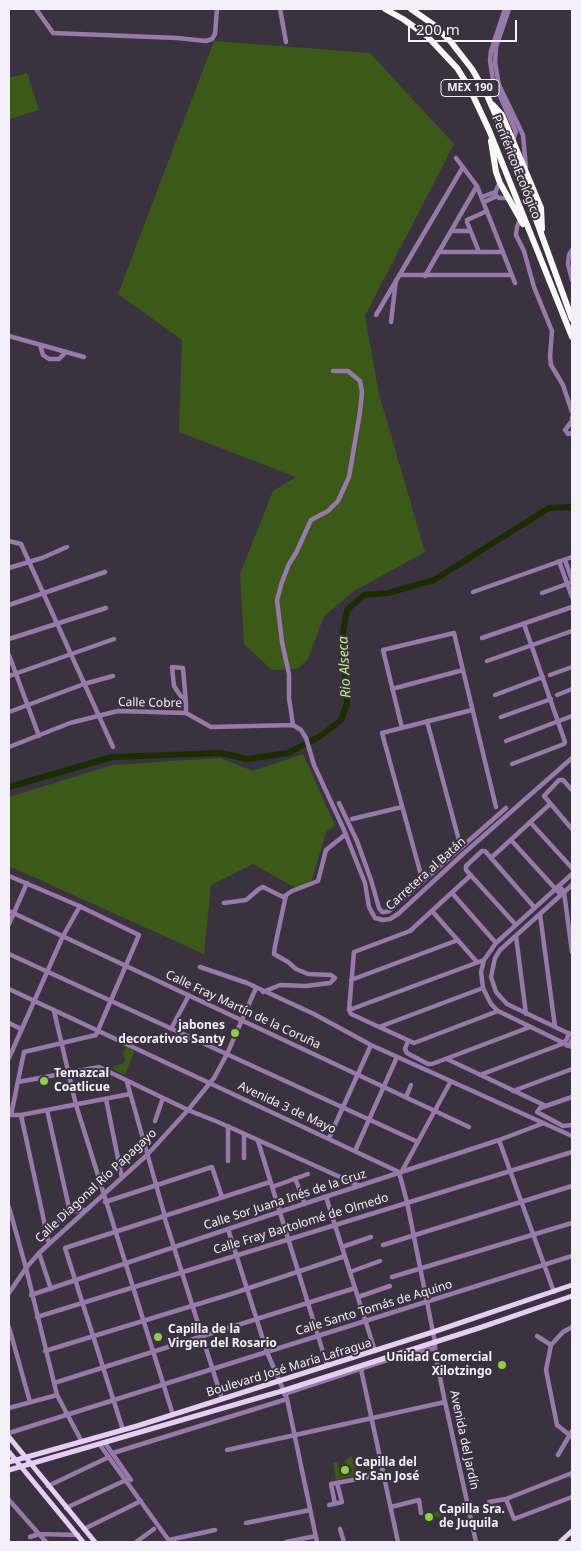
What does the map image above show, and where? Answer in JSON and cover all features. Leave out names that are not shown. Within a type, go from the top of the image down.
[{"type":"highway","name":"Periférico Ecológico","points":[[385,9],[427,36],[443,51],[469,87],[489,130],[572,337]]},
{"type":"highway","name":"Periférico Ecológico","points":[[411,9],[434,25],[451,42],[472,69],[491,104],[541,232],[572,319]]},
{"type":"highway","points":[[491,104],[502,115],[515,138],[526,172],[541,208],[541,232]]},
{"type":"highway","points":[[489,130],[496,172],[500,183],[535,245]]},
{"type":"main road","name":"Boulevard José María Lafragua","points":[[9,1462],[173,1415],[375,1351],[572,1285]]},
{"type":"main road","name":"Boulevard José María Lafragua","points":[[9,1470],[103,1444],[213,1410],[284,1394],[435,1345],[572,1296]]},
{"type":"main road","points":[[9,1437],[94,1542]]},
{"type":"main road","points":[[9,1452],[83,1542]]},
{"type":"main road","points":[[560,1542],[572,1531]]},
{"type":"street","points":[[36,9],[53,33],[206,41],[212,39],[214,34],[217,9]]},
{"type":"street","points":[[280,9],[286,42]]},
{"type":"street","points":[[505,9],[505,16],[495,52],[496,74],[521,130],[526,172]]},
{"type":"street","points":[[509,9],[490,55],[491,68],[495,86],[515,130],[515,138],[523,140]]},
{"type":"street","points":[[456,158],[477,186],[515,283]]},
{"type":"street","points":[[376,315],[463,167]]},
{"type":"street","points":[[483,199],[496,194],[500,183]]},
{"type":"street","points":[[425,276],[477,186]]},
{"type":"street","points":[[496,194],[503,199],[508,198]]},
{"type":"street","points":[[479,252],[467,220],[487,211]]},
{"type":"street","points":[[520,219],[516,227],[516,235],[524,251],[534,287],[552,331],[551,365],[563,385],[572,412]]},
{"type":"street","points":[[451,231],[470,230]]},
{"type":"street","points":[[572,250],[569,255],[568,264],[572,280]]},
{"type":"street","points":[[438,252],[503,252]]},
{"type":"street","points":[[398,277],[512,275]]},
{"type":"street","points":[[391,322],[398,277]]},
{"type":"street","points":[[9,336],[84,357]]},
{"type":"street","points":[[40,345],[43,355],[52,360],[61,358],[66,352]]},
{"type":"street","points":[[293,725],[289,698],[289,674],[282,642],[277,600],[282,582],[310,520],[328,511],[338,501],[349,477],[360,412],[362,392],[360,381],[348,371],[333,372]]},
{"type":"street","points":[[572,417],[565,430],[568,434],[572,433]]},
{"type":"street","points":[[9,541],[21,544],[113,747]]},
{"type":"street","points":[[9,568],[42,558],[67,547]]},
{"type":"street","points":[[473,592],[572,557]]},
{"type":"street","points":[[565,560],[571,582],[572,597]]},
{"type":"street","points":[[559,562],[571,582]]},
{"type":"street","points":[[9,605],[105,572]]},
{"type":"street","points":[[542,592],[571,582]]},
{"type":"street","points":[[482,638],[572,607]]},
{"type":"street","points":[[9,639],[106,608]]},
{"type":"street","points":[[512,764],[566,742],[524,624]]},
{"type":"street","points":[[487,661],[572,631]]},
{"type":"street","points":[[402,728],[383,650],[454,633],[496,807]]},
{"type":"street","points":[[9,676],[114,640]]},
{"type":"street","points":[[9,655],[26,704],[40,736]]},
{"type":"street","points":[[186,704],[174,686],[172,667],[183,668],[186,704],[186,713]]},
{"type":"street","points":[[550,675],[572,667]]},
{"type":"street","points":[[392,689],[463,670]]},
{"type":"street","points":[[9,712],[26,704],[113,676]]},
{"type":"street","points":[[495,695],[543,677]]},
{"type":"street","points":[[557,695],[572,689]]},
{"type":"street","points":[[501,718],[551,699]]},
{"type":"street","points":[[421,875],[382,733],[472,710]]},
{"type":"street","name":"Calle Cobre","points":[[9,747],[70,723],[118,711],[186,713],[211,727],[293,725]]},
{"type":"street","points":[[506,741],[572,716]]},
{"type":"street","points":[[427,721],[463,854]]},
{"type":"street","name":"Carretera al Batán","points":[[293,725],[301,730],[306,738],[314,765],[346,834],[365,883],[369,907],[375,918],[383,920],[390,919],[398,914],[572,758]]},
{"type":"street","points":[[571,787],[563,780],[559,780],[544,794],[544,798],[572,829]]},
{"type":"street","points":[[339,803],[350,820],[377,903],[382,912],[389,911],[506,808]]},
{"type":"street","points":[[491,858],[550,804]]},
{"type":"street","points":[[341,823],[402,806]]},
{"type":"street","points":[[530,822],[572,868]]},
{"type":"street","points":[[224,903],[246,900],[263,887],[283,897],[292,890],[318,881],[326,850],[346,834]]},
{"type":"street","points":[[511,840],[563,894],[572,952]]},
{"type":"street","points":[[516,925],[465,868],[482,851],[485,851],[535,908]]},
{"type":"street","points":[[567,1045],[498,1011],[491,1004],[483,988],[482,967],[484,960],[496,943],[572,874]]},
{"type":"street","points":[[410,1042],[351,1014],[349,1010],[354,952],[410,931],[471,875]]},
{"type":"street","points":[[9,876],[80,906],[139,936],[96,1035],[24,1052],[10,1115],[21,1115],[130,1094]]},
{"type":"street","points":[[9,924],[12,912],[27,883]]},
{"type":"street","points":[[567,1045],[571,1034],[507,1004],[500,998],[492,984],[491,977],[495,958],[500,950],[572,885]]},
{"type":"street","points":[[452,893],[496,943]]},
{"type":"street","points":[[263,992],[280,985],[306,986],[330,983],[335,978],[331,974],[308,974],[296,969],[274,954],[286,895]]},
{"type":"street","points":[[9,1058],[63,936],[80,906]]},
{"type":"street","points":[[432,911],[482,967]]},
{"type":"street","name":"Calle Fray Martín de la Coruña","points":[[12,912],[469,1127]]},
{"type":"street","points":[[540,914],[555,1027]]},
{"type":"street","points":[[516,936],[526,1014]]},
{"type":"street","points":[[352,980],[458,940]]},
{"type":"street","points":[[9,954],[418,1142]]},
{"type":"street","points":[[349,1010],[484,960]]},
{"type":"street","points":[[200,966],[247,983],[314,1014],[371,1045],[572,1136]]},
{"type":"street","name":"Avenida 3 de Mayo","points":[[9,988],[54,1011],[401,1172]]},
{"type":"street","name":"Calle Diagonal Río Papagayo","points":[[9,1293],[39,1253],[147,1155],[210,1083],[227,1054],[256,988]]},
{"type":"street","points":[[379,1027],[483,988]]},
{"type":"street","points":[[172,1029],[189,995]]},
{"type":"street","points":[[54,1011],[76,1105],[114,1232],[173,1415]]},
{"type":"street","points":[[498,1011],[410,1042],[405,1048],[407,1053],[428,1064],[447,1059],[530,1027]]},
{"type":"street","points":[[9,1023],[22,1029]]},
{"type":"street","points":[[480,1075],[567,1045],[572,1040]]},
{"type":"street","points":[[329,1138],[371,1045]]},
{"type":"street","points":[[355,1151],[397,1057]]},
{"type":"street","points":[[447,1059],[546,1106]]},
{"type":"street","points":[[18,1082],[99,1067],[188,1110],[228,1126],[360,1186]]},
{"type":"street","points":[[514,1091],[572,1069]]},
{"type":"street","points":[[284,1394],[435,1345],[401,1172],[451,1081]]},
{"type":"street","points":[[127,1082],[156,1186],[223,1399]]},
{"type":"street","points":[[406,1097],[412,1085]]},
{"type":"street","points":[[572,1097],[546,1106],[536,1112],[563,1126],[572,1125]]},
{"type":"street","points":[[155,1121],[163,1098]]},
{"type":"street","points":[[106,1099],[122,1178]]},
{"type":"street","points":[[47,1110],[70,1212]]},
{"type":"street","points":[[21,1115],[48,1244]]},
{"type":"street","name":"Calle Sor Juana Inés de la Cruz","points":[[31,1295],[499,1140],[544,1123]]},
{"type":"street","points":[[228,1126],[228,1161]]},
{"type":"street","points":[[244,1134],[244,1158]]},
{"type":"street","points":[[499,1140],[554,1292]]},
{"type":"street","points":[[258,1141],[327,1365]]},
{"type":"street","name":"Calle Fray Bartolomé de Olmedo","points":[[37,1318],[572,1152]]},
{"type":"street","points":[[105,1202],[212,1167],[222,1197]]},
{"type":"street","points":[[123,1430],[65,1248],[222,1197],[308,1174]]},
{"type":"street","points":[[295,1178],[305,1204]]},
{"type":"street","points":[[383,1245],[572,1186]]},
{"type":"street","points":[[326,1197],[375,1351]]},
{"type":"street","points":[[9,1207],[57,1395],[82,1442]]},
{"type":"street","points":[[46,1231],[70,1212],[85,1210]]},
{"type":"street","points":[[392,1278],[572,1223]]},
{"type":"street","points":[[228,1229],[267,1352],[284,1394],[295,1436],[317,1542]]},
{"type":"street","points":[[342,1247],[371,1237]]},
{"type":"street","points":[[39,1253],[51,1289]]},
{"type":"street","points":[[45,1350],[345,1256]]},
{"type":"street","name":"Calle Santo Tomás de Aquino","points":[[9,1433],[572,1256]]},
{"type":"street","points":[[350,1272],[380,1261]]},
{"type":"street","points":[[358,1297],[390,1286]]},
{"type":"street","points":[[54,1383],[355,1288]]},
{"type":"street","points":[[9,1327],[30,1402]]},
{"type":"street","points":[[558,1455],[572,1435],[557,1425],[546,1362],[551,1345],[563,1332],[572,1327]]},
{"type":"street","points":[[537,1336],[551,1345]]},
{"type":"street","name":"Avenida del Jardín","points":[[435,1345],[445,1402],[476,1542]]},
{"type":"street","points":[[361,1369],[398,1542]]},
{"type":"street","name":"Boulevard José María Lafragua","points":[[48,1486],[111,1455],[216,1422],[284,1394]]},
{"type":"street","points":[[9,1408],[57,1395]]},
{"type":"street","points":[[227,1450],[445,1402]]},
{"type":"street","points":[[213,1410],[216,1422]]},
{"type":"street","points":[[103,1444],[169,1541],[215,1530]]},
{"type":"street","points":[[489,1502],[506,1499],[572,1473],[572,1476]]},
{"type":"street","points":[[337,1483],[342,1502],[332,1504],[330,1484],[384,1474]]},
{"type":"street","points":[[66,1508],[129,1480]]},
{"type":"street","points":[[506,1499],[514,1519],[572,1497]]},
{"type":"street","points":[[9,1500],[46,1542]]},
{"type":"street","points":[[391,1507],[419,1500],[421,1513]]},
{"type":"street","points":[[84,1529],[141,1501]]},
{"type":"street","points":[[246,1523],[310,1510]]},
{"type":"street","points":[[136,1542],[154,1529]]},
{"type":"street","points":[[340,1529],[344,1542]]},
{"type":"street","points":[[30,1537],[39,1534],[78,1535]]},
{"type":"street","points":[[286,1542],[316,1536]]},
{"type":"green space","points":[[214,41],[370,53],[454,144],[365,316],[379,394],[425,552],[354,591],[324,616],[308,659],[297,669],[272,670],[244,644],[240,574],[273,491],[296,477],[179,432],[182,340],[118,294]]},
{"type":"green space","points":[[27,73],[39,110],[9,119],[9,78]]},
{"type":"green space","points":[[303,754],[335,825],[326,832],[312,880],[296,888],[253,864],[211,885],[204,954],[9,866],[9,797],[113,765],[220,758],[253,771]]},
{"type":"green space","points":[[126,1047],[134,1051],[125,1075],[113,1069],[114,1066],[123,1064],[125,1059],[123,1053]]},
{"type":"green space","points":[[352,1456],[356,1475],[336,1480],[333,1463],[338,1462],[340,1474],[344,1476],[349,1475],[352,1471],[345,1460]]},
{"type":"green space","points":[[453,1507],[461,1507],[462,1510],[467,1509],[467,1511],[433,1518],[432,1513]]},
{"type":"waterway","name":"Rio Alseca","points":[[9,787],[112,757],[221,753],[247,759],[288,753],[319,737],[341,720],[347,704],[342,638],[347,610],[364,595],[388,593],[434,580],[549,508],[572,507]]},
{"type":"place","name":"jabones decorativos Santy","points":[[235,1033]]},
{"type":"place","name":"Temazcal Coatlicue","points":[[44,1081]]},
{"type":"place","name":"Capilla de la Virgen del Rosario","points":[[158,1337]]},
{"type":"place","name":"Unidad Comercial Xilotzingo","points":[[502,1365]]},
{"type":"place","name":"Capilla del Sr San José","points":[[345,1470]]},
{"type":"place","name":"Capilla Sra. de Juquila","points":[[429,1517]]}]
